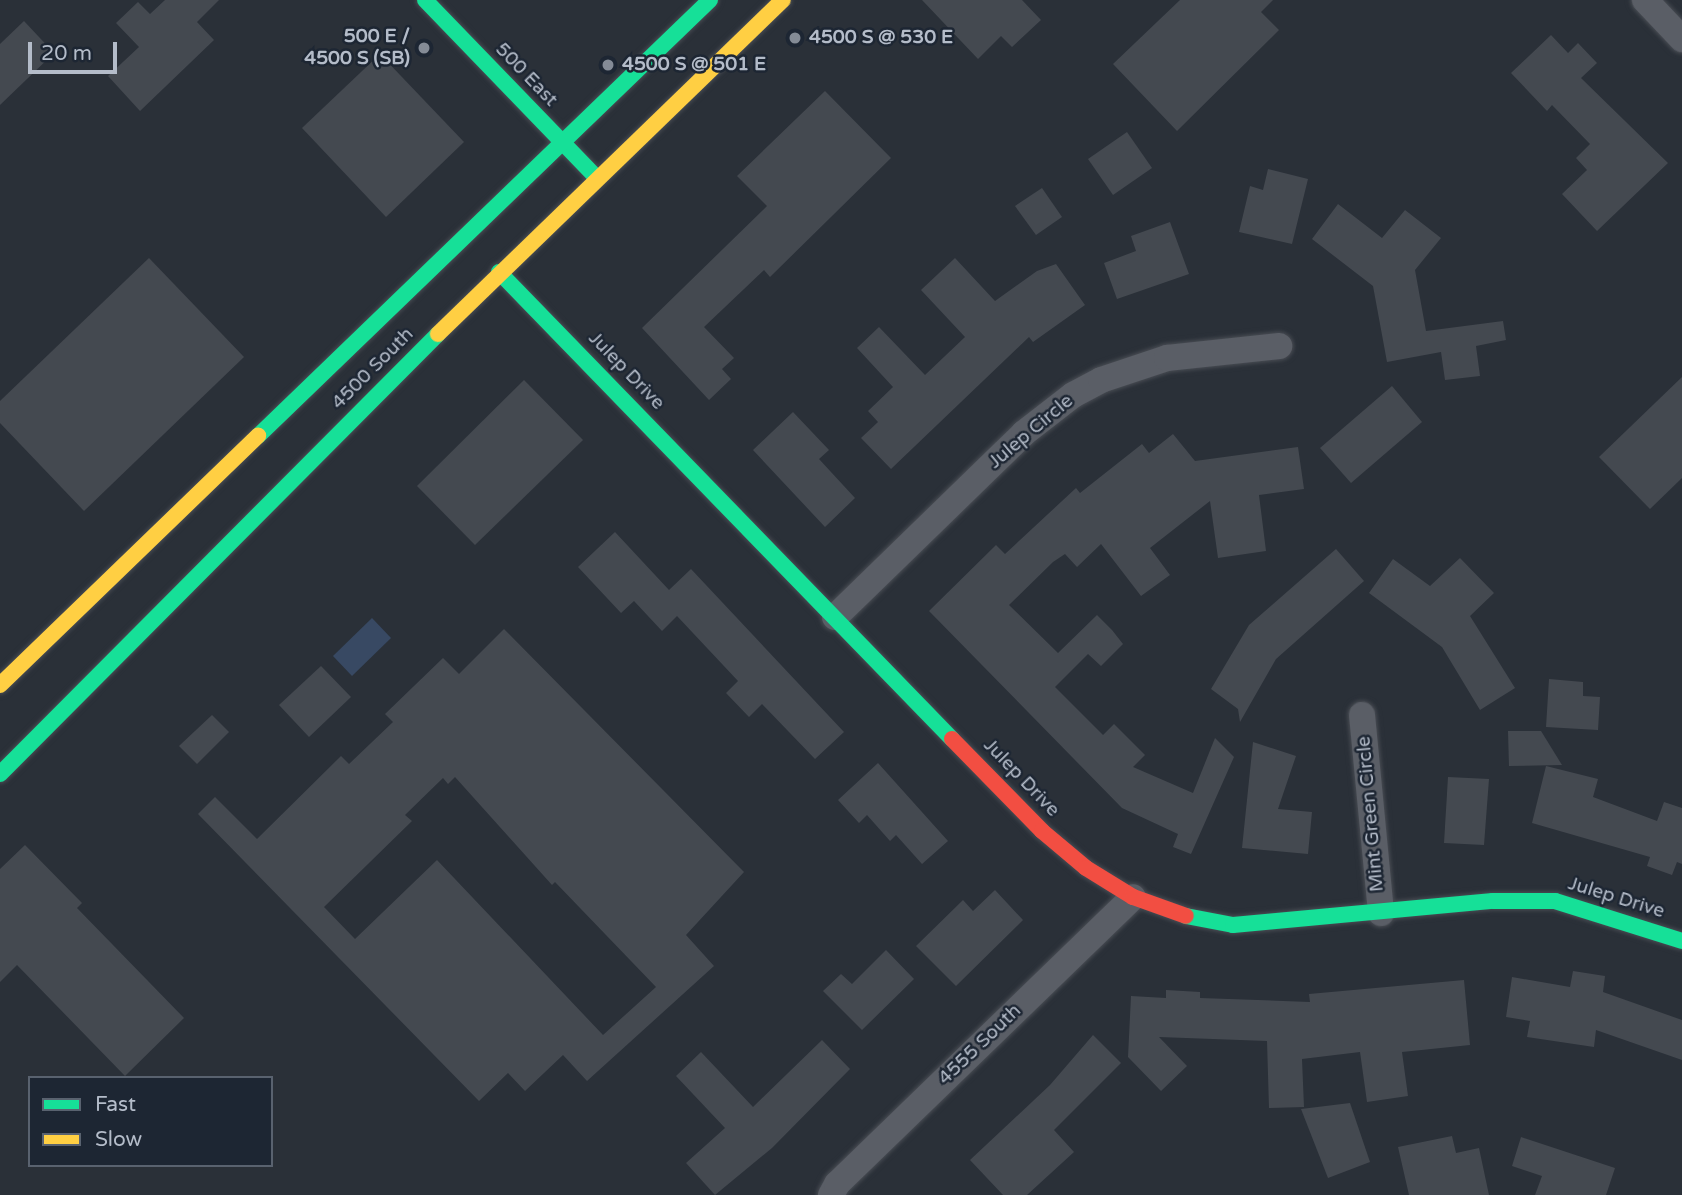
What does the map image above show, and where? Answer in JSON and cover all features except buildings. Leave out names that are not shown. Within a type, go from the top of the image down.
[{"type":"main road","name":"500 East","points":[[425,0],[597,178]]},
{"type":"main road","name":"4500 South","points":[[0,685],[710,0]]},
{"type":"main road","name":"4500 South","points":[[0,774],[499,272],[783,0]]},
{"type":"main road","name":"Julep Drive","points":[[499,272],[1042,831],[1086,867],[1133,897],[1180,915],[1233,926],[1493,901],[1555,901],[1682,941]]},
{"type":"street","points":[[1645,0],[1682,39]]},
{"type":"street","name":"Julep Circle","points":[[835,617],[1024,433],[1073,396],[1112,375],[1167,358],[1279,346]]},
{"type":"street","name":"Mint Green Circle","points":[[1362,715],[1381,913]]},
{"type":"street","name":"4555 South","points":[[831,1195],[837,1184],[1133,897]]},
{"type":"water","points":[[372,618],[391,638],[352,676],[333,656]]},
{"type":"traffic: fast","points":[[425,0],[597,178]]},
{"type":"traffic: fast","points":[[258,436],[710,0]]},
{"type":"traffic: fast","points":[[499,272],[952,739]]},
{"type":"traffic: fast","points":[[0,774],[438,334]]},
{"type":"traffic: fast","points":[[1186,916],[1233,925],[1493,901],[1555,901],[1682,941]]},
{"type":"traffic: slow","points":[[438,334],[783,0]]},
{"type":"traffic: slow","points":[[0,685],[258,436]]},
{"type":"traffic: jam","points":[[952,739],[1042,831],[1086,868],[1133,897],[1186,916]]},
{"type":"place","name":"4500 S @ 530 E","points":[[795,38]]},
{"type":"place","name":"500 E / 4500 S (SB)","points":[[424,48]]},
{"type":"place","name":"4500 S @ 501 E","points":[[608,65]]}]
